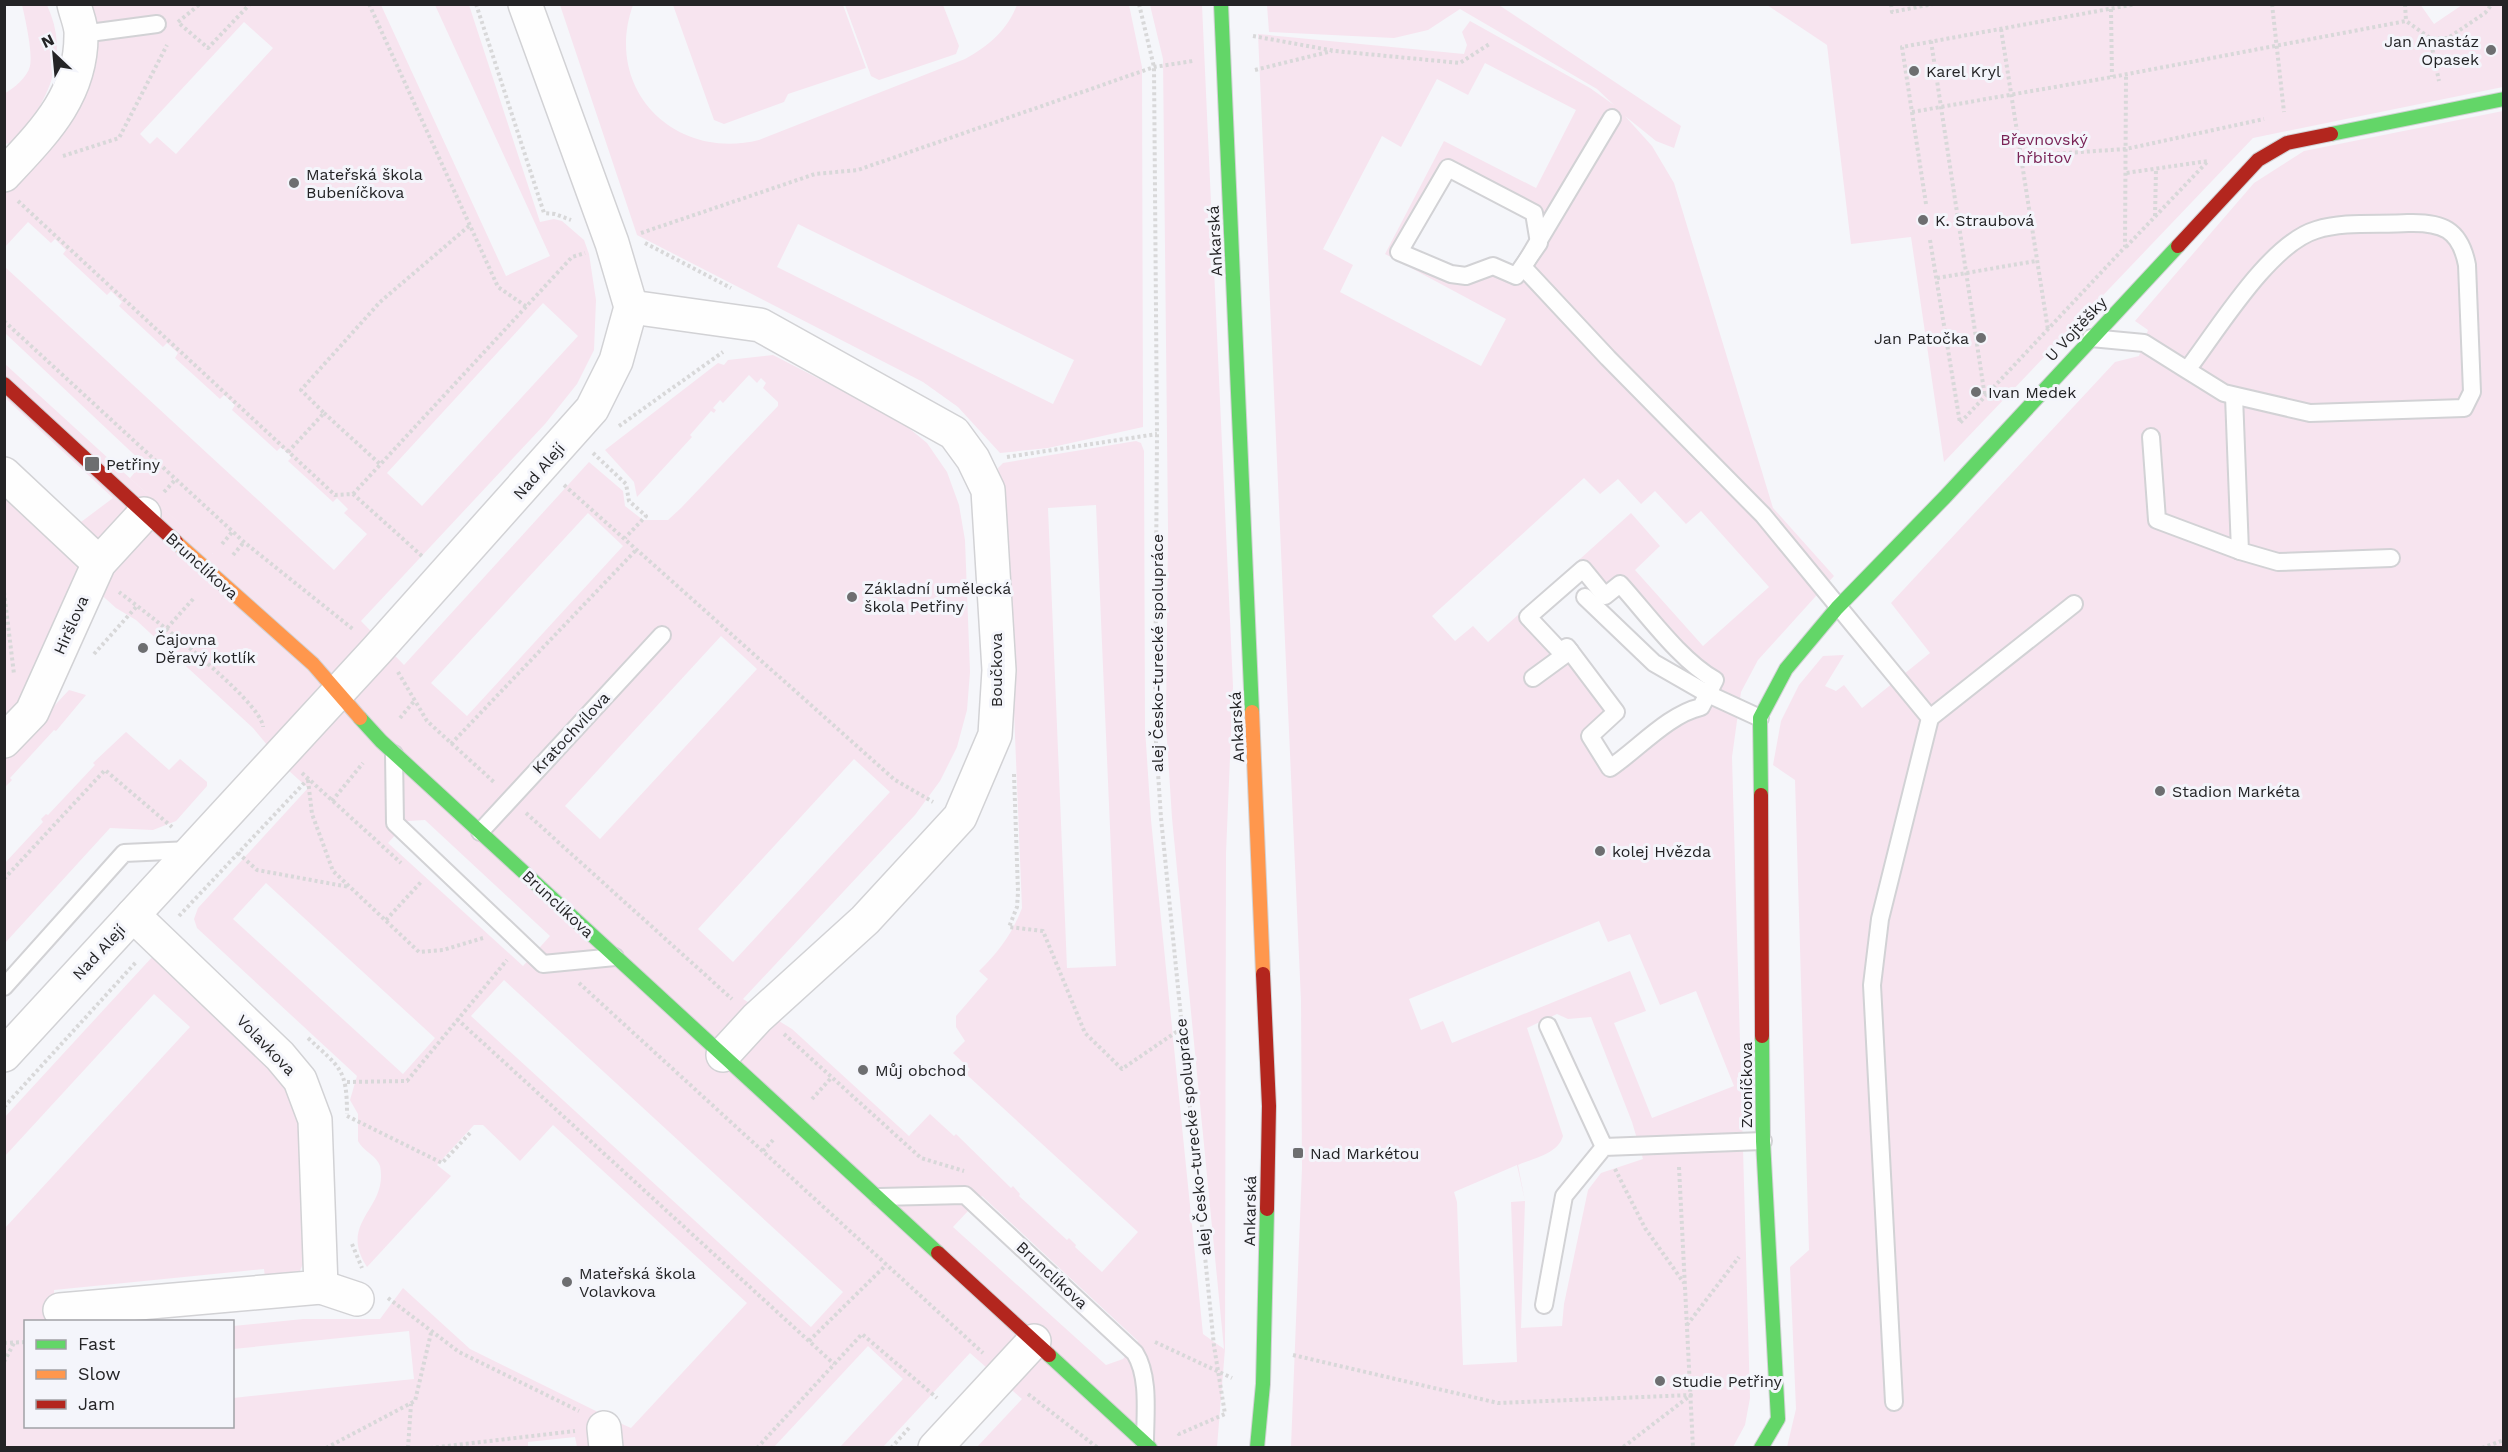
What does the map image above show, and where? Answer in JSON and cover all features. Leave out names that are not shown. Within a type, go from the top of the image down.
[{"type":"street","points":[[525,4],[612,243],[631,307]]},
{"type":"street","name":"Ankarská","points":[[1221,4],[1269,1106],[1263,1384],[1257,1448]]},
{"type":"street","points":[[7,185],[55,120],[76,76],[78,20]]},
{"type":"street","name":"U Vojtěšky","points":[[1760,718],[1786,669],[1837,608],[1945,497],[2064,366],[2258,160],[2287,142],[2504,99]]},
{"type":"street","name":"Boučkova","points":[[631,307],[760,325],[954,433],[988,490],[999,670],[995,735],[960,817],[865,920],[757,1018],[723,1055]]},
{"type":"street","name":"Nad Alejí","points":[[4,1055],[133,915],[185,840],[338,693],[545,465],[592,409],[616,361],[631,307]]},
{"type":"street","name":"Brunclíkova","points":[[4,384],[144,514],[313,664],[394,753],[1148,1445]]},
{"type":"street","points":[[5,476],[105,575]]},
{"type":"street","name":"Hiršlova","points":[[4,741],[32,712],[57,655],[144,514]]},
{"type":"street","name":"Zvoníčkova","points":[[1760,718],[1763,1141],[1778,1419],[1761,1448]]},
{"type":"street","name":"Volavkova","points":[[133,915],[280,1056],[300,1080],[315,1120],[321,1287]]},
{"type":"street","points":[[60,1311],[321,1287],[368,1288]]},
{"type":"street","points":[[935,1448],[1034,1341]]},
{"type":"lane","points":[[78,20],[157,24]]},
{"type":"lane","points":[[1539,243],[1534,213],[1448,168],[1399,252],[1433,269],[1466,276],[1493,266],[1516,276],[1539,243],[1612,118]]},
{"type":"lane","points":[[2091,338],[2144,343],[2187,370],[2224,393],[2310,413],[2464,408],[2472,392],[2467,265],[2463,250],[2456,237],[2445,227],[2430,222],[2323,228],[2303,235],[2284,248],[2268,264],[2187,370]]},
{"type":"lane","points":[[1522,267],[1763,515],[1837,608],[1930,718]]},
{"type":"lane","points":[[2234,396],[2240,551]]},
{"type":"lane","points":[[2151,437],[2157,520],[2240,551],[2278,562],[2391,558]]},
{"type":"lane","points":[[1583,569],[1605,596],[1620,584],[1701,672],[1716,680],[1701,707],[1689,709],[1670,721],[1610,768],[1590,736],[1616,712],[1570,651],[1567,646],[1560,651],[1528,616],[1583,569]]},
{"type":"lane","points":[[1585,597],[1654,663],[1708,694],[1760,718]]},
{"type":"lane","points":[[1894,1402],[1872,985],[1880,919],[1930,718],[2074,603]]},
{"type":"lane","name":"Kratochvílova","points":[[480,832],[662,636]]},
{"type":"lane","points":[[1533,678],[1570,651]]},
{"type":"lane","name":"Brunclíkova","points":[[394,753],[395,823],[543,964],[616,957]]},
{"type":"lane","points":[[4,987],[124,854],[185,840]]},
{"type":"lane","points":[[1548,1026],[1604,1147]]},
{"type":"lane","points":[[1544,1305],[1564,1196],[1604,1147],[1763,1141]]},
{"type":"lane","name":"Brunclíkova","points":[[877,1197],[965,1195],[1135,1353],[1141,1365],[1148,1445]]},
{"type":"path","points":[[173,33],[178,22],[200,4]]},
{"type":"path","points":[[178,22],[208,48],[250,4]]},
{"type":"path","points":[[369,4],[498,287],[527,307]]},
{"type":"path","points":[[476,4],[544,213],[570,218],[577,224]]},
{"type":"path","name":"alej Česko-turecké spolupráce","points":[[1139,4],[1154,67],[1157,434],[1155,727],[1182,1028],[1218,1371],[1225,1414],[1179,1434]]},
{"type":"path","points":[[1891,4],[1892,12],[1933,4]]},
{"type":"path","points":[[1926,204],[1902,46],[2136,4]]},
{"type":"path","points":[[2272,4],[2285,115]]},
{"type":"path","points":[[2405,4],[2406,21]]},
{"type":"path","points":[[1912,112],[2126,75],[2406,21],[2430,38],[2448,38],[2485,13],[2492,4]]},
{"type":"path","points":[[2112,9],[2112,77]]},
{"type":"path","points":[[2001,29],[2050,351],[2064,366]]},
{"type":"path","points":[[1253,36],[1335,51],[1460,63],[1491,43]]},
{"type":"path","points":[[2429,86],[2440,83],[2430,38]]},
{"type":"path","points":[[1931,41],[1985,398]]},
{"type":"path","points":[[52,159],[119,138],[167,43]]},
{"type":"path","points":[[1255,70],[1335,51]]},
{"type":"path","points":[[632,236],[815,174],[858,170],[1154,67],[1197,61],[1196,69]]},
{"type":"path","points":[[2125,247],[2126,75]]},
{"type":"path","points":[[2021,156],[2126,149],[2296,113]]},
{"type":"path","points":[[1930,240],[1960,423],[2208,161],[2125,173]]},
{"type":"path","points":[[2155,217],[2156,169]]},
{"type":"path","points":[[7,185],[334,495],[353,494],[572,257],[595,249]]},
{"type":"path","points":[[381,465],[300,390],[380,302],[469,226]]},
{"type":"path","points":[[642,242],[733,289]]},
{"type":"path","points":[[1936,278],[2036,261]]},
{"type":"path","points":[[4,321],[244,542],[359,634]]},
{"type":"path","points":[[612,432],[760,325]]},
{"type":"path","points":[[288,452],[324,413]]},
{"type":"path","points":[[978,471],[993,460],[1157,434]]},
{"type":"path","points":[[597,445],[590,451],[626,484],[629,501],[646,516],[625,538]]},
{"type":"path","points":[[561,482],[895,780],[960,817]]},
{"type":"path","points":[[353,494],[427,560]]},
{"type":"path","points":[[452,744],[637,549]]},
{"type":"path","points":[[105,575],[242,696],[263,721],[264,736]]},
{"type":"path","points":[[4,592],[15,679]]},
{"type":"path","points":[[167,628],[199,592]]},
{"type":"path","points":[[394,665],[427,721],[723,994],[733,1000]]},
{"type":"path","points":[[397,722],[415,700]]},
{"type":"path","points":[[332,801],[367,758]]},
{"type":"path","points":[[985,762],[1013,762],[1018,892],[1017,907],[1009,927],[1043,931],[1085,1033],[1122,1069],[1182,1028]]},
{"type":"path","points":[[4,879],[105,770],[185,840]]},
{"type":"path","points":[[300,772],[405,867]]},
{"type":"path","points":[[308,779],[312,814],[333,871],[419,952],[443,950],[483,938]]},
{"type":"path","points":[[238,853],[257,870],[350,887]]},
{"type":"path","points":[[413,875],[430,890]]},
{"type":"path","points":[[386,920],[422,882]]},
{"type":"path","points":[[178,916],[186,925]]},
{"type":"path","points":[[474,930],[491,945]]},
{"type":"path","points":[[499,952],[514,966]]},
{"type":"path","points":[[347,1082],[407,1081],[507,960]]},
{"type":"path","points":[[569,982],[579,983],[986,1356]]},
{"type":"path","points":[[457,1019],[834,1364]]},
{"type":"path","points":[[300,1031],[335,1064],[347,1082],[347,1127]]},
{"type":"path","points":[[810,1101],[832,1077]]},
{"type":"path","points":[[347,1116],[442,1163],[471,1132]]},
{"type":"path","points":[[1678,1144],[1693,1448]]},
{"type":"path","points":[[1604,1147],[1645,1228],[1685,1285]]},
{"type":"path","points":[[351,1234],[352,1246],[368,1288],[459,1352],[593,1418],[602,1435],[430,1448]]},
{"type":"path","points":[[1687,1325],[1740,1255]]},
{"type":"path","points":[[809,1341],[886,1265]]},
{"type":"path","points":[[326,1448],[416,1401],[431,1333]]},
{"type":"path","points":[[757,1448],[861,1335],[937,1398]]},
{"type":"path","points":[[4,1343],[24,1342]]},
{"type":"path","points":[[4,1362],[14,1343]]},
{"type":"path","points":[[1292,1355],[1498,1403],[1691,1395]]},
{"type":"path","points":[[1218,1371],[1239,1382]]},
{"type":"path","points":[[1019,1387],[1098,1448]]},
{"type":"path","points":[[1622,1448],[1691,1395]]},
{"type":"path","points":[[408,1448],[411,1403]]},
{"type":"path","points":[[2482,1448],[2504,1440]]},
{"type":"green space","name":"Břevnovský hřbitov","points":[[2420,4],[2434,24],[2462,5],[2503,5],[2503,87],[2253,138],[1944,462],[1911,237],[1851,244],[1827,45],[1767,5]]},
{"type":"green space","points":[[22,5],[47,5],[54,24],[57,42],[56,60],[53,77],[38,110],[16,142],[5,144],[4,94],[23,79],[31,60]]},
{"type":"green space","points":[[85,5],[381,5],[506,276],[550,256],[435,5],[469,5],[540,222],[554,219],[562,221],[584,240],[589,254],[596,300],[594,350],[577,384],[545,424],[361,621],[404,665],[589,462],[623,491],[625,506],[643,520],[668,520],[681,508],[778,406],[778,402],[763,388],[766,383],[761,378],[757,383],[749,375],[723,403],[720,400],[713,408],[716,410],[714,413],[711,411],[690,435],[692,437],[637,497],[634,482],[605,450],[718,363],[724,365],[728,360],[773,355],[899,420],[927,443],[947,472],[959,505],[965,540],[970,672],[967,710],[957,747],[940,781],[915,815],[743,999],[792,1029],[909,1136],[930,1114],[954,1136],[956,1134],[1011,1188],[1013,1186],[1020,1194],[1019,1196],[1067,1240],[1069,1238],[1076,1245],[1075,1247],[1102,1272],[1138,1232],[966,1074],[970,1069],[953,1053],[965,1041],[956,1027],[956,1016],[988,979],[979,971],[1004,942],[1022,908],[1006,514],[998,468],[1003,463],[1136,441],[1141,443],[1144,451],[1145,728],[1151,820],[1203,1334],[1224,1349],[1172,818],[1166,725],[1168,530],[1163,59],[1150,5],[1202,5],[1233,686],[1226,853],[1225,1349],[1217,1447],[977,1447],[1022,1399],[970,1353],[883,1447],[840,1447],[903,1379],[868,1346],[774,1447],[615,1447],[613,1420],[631,1428],[747,1303],[553,1125],[520,1161],[483,1125],[474,1125],[437,1165],[451,1176],[367,1267],[359,1251],[358,1238],[360,1226],[378,1193],[381,1181],[378,1162],[358,1141],[358,1114],[350,1100],[357,1076],[197,928],[194,919],[198,908],[308,788],[288,770],[253,728],[136,620],[116,608],[76,572],[71,594],[22,705],[5,720],[5,465],[73,528],[113,498],[5,398],[5,364],[213,554],[130,478],[143,463],[5,333],[5,267],[334,570],[367,534],[344,513],[348,509],[337,498],[333,502],[288,461],[292,457],[281,447],[277,451],[232,410],[235,405],[224,395],[220,399],[175,358],[178,353],[167,343],[163,347],[119,306],[122,302],[111,291],[107,295],[63,254],[66,250],[55,239],[51,243],[28,222],[5,247],[5,194],[60,136],[72,120],[88,84],[92,57]],"holes":[[[244,22],[273,48],[176,154],[157,137],[150,144],[140,134]],[[543,303],[578,336],[422,506],[387,473]],[[1096,505],[1116,966],[1067,968],[1048,508]],[[588,513],[623,546],[467,716],[431,683]],[[721,636],[757,669],[600,839],[565,806]],[[854,759],[890,792],[733,962],[698,929]],[[425,820],[550,936],[523,966],[388,843],[408,821]],[[266,883],[435,1038],[403,1074],[233,919]],[[504,980],[843,1292],[811,1327],[471,1016]],[[982,1196],[1138,1341],[1123,1359],[1106,1365],[953,1227]]]},
{"type":"green space","points":[[560,5],[633,5],[626,36],[628,64],[637,90],[653,112],[674,129],[699,140],[728,144],[759,140],[965,59],[982,49],[1002,30],[1017,5],[1129,5],[1142,67],[1143,427],[1048,448],[1000,453],[958,407],[923,382],[637,235]],"holes":[[[798,224],[1074,360],[1053,404],[777,267]]]},
{"type":"green space","points":[[673,5],[843,5],[866,68],[788,94],[784,102],[724,124],[714,120]]},
{"type":"green space","points":[[845,5],[943,5],[959,46],[956,54],[879,80],[871,76]]},
{"type":"green space","points":[[1267,5],[1499,5],[1681,126],[1674,148],[1656,141],[1625,116],[1652,146],[1674,183],[1773,508],[1834,576],[1758,660],[1741,692],[1732,757],[1750,1398],[1745,1425],[1733,1447],[1291,1447],[1302,1168],[1301,1001],[1258,34],[1464,54],[1467,45],[1462,32],[1470,21],[1590,88],[1614,105],[1597,89],[1460,9],[1428,30],[1394,38],[1269,32]],"holes":[[[1485,63],[1576,110],[1536,188],[1444,141],[1385,254],[1506,319],[1481,366],[1340,292],[1353,265],[1323,249],[1382,136],[1401,147],[1437,79],[1468,95]],[[1448,168],[1534,213],[1539,243],[1508,271],[1451,274],[1399,252]],[[1584,478],[1600,494],[1618,479],[1641,504],[1655,491],[1686,524],[1701,511],[1769,587],[1703,646],[1635,570],[1660,546],[1631,513],[1488,642],[1473,626],[1455,641],[1432,616]],[[1583,570],[1605,596],[1621,584],[1715,681],[1689,709],[1610,768],[1590,736],[1616,712],[1528,617]],[[1599,921],[1608,942],[1630,934],[1660,1005],[1696,991],[1734,1086],[1652,1118],[1614,1023],[1646,1011],[1630,971],[1452,1043],[1443,1021],[1421,1030],[1409,999]],[[1557,1014],[1568,1019],[1591,1017],[1632,1122],[1643,1159],[1601,1173],[1588,1190],[1564,1304],[1562,1326],[1521,1328],[1525,1201],[1518,1165],[1551,1151],[1563,1136],[1527,1028]],[[1517,1165],[1525,1201],[1511,1202],[1517,1362],[1463,1365],[1457,1202],[1454,1192]]]},
{"type":"green space","name":"Stadion Markéta","points":[[2503,111],[2503,1447],[1787,1447],[1796,1409],[1790,1267],[1809,1250],[1795,780],[1773,765],[1781,721],[1799,685],[1823,656],[1844,655],[1825,686],[1836,691],[1844,685],[1862,708],[1930,653],[1891,603],[2115,362],[2139,356],[2148,330],[2135,321],[2254,183],[2304,151]]},
{"type":"green space","points":[[69,690],[86,695],[56,731],[54,730],[10,778],[12,780],[5,787],[4,760]]},
{"type":"green space","points":[[126,732],[169,770],[180,759],[207,782],[207,786],[176,821],[153,830],[110,828],[5,943],[5,863],[43,822],[41,819],[46,814],[48,815],[95,765],[93,763]]},
{"type":"green space","points":[[154,955],[287,1083],[302,1126],[307,1255],[298,1275],[265,1277],[264,1269],[54,1290],[56,1320],[24,1320],[24,1428],[234,1428],[234,1398],[414,1379],[409,1331],[234,1349],[234,1326],[303,1319],[380,1319],[403,1288],[470,1349],[602,1414],[593,1447],[577,1447],[575,1437],[528,1442],[528,1448],[5,1447],[5,1228],[190,1027],[154,994],[5,1156],[4,1118]]},
{"type":"traffic: fast","points":[[1221,4],[1252,712]]},
{"type":"traffic: fast","points":[[2331,134],[2504,99]]},
{"type":"traffic: fast","points":[[1761,795],[1760,718],[1786,669],[1837,608],[1945,497],[2178,246]]},
{"type":"traffic: fast","points":[[360,718],[381,741],[938,1253]]},
{"type":"traffic: fast","points":[[1761,1448],[1778,1419],[1763,1141],[1762,1036]]},
{"type":"traffic: fast","points":[[1257,1448],[1263,1384],[1267,1209]]},
{"type":"traffic: fast","points":[[1049,1355],[1150,1448]]},
{"type":"traffic: slow","points":[[176,542],[313,664],[360,718]]},
{"type":"traffic: slow","points":[[1252,712],[1263,974]]},
{"type":"traffic: jam","points":[[2178,246],[2258,160],[2287,143],[2331,134]]},
{"type":"traffic: jam","points":[[4,384],[176,542]]},
{"type":"traffic: jam","points":[[1761,795],[1762,1036]]},
{"type":"traffic: jam","points":[[1263,974],[1269,1106],[1267,1209]]},
{"type":"traffic: jam","points":[[938,1253],[1049,1355]]},
{"type":"place","name":"Jan Anastáz Opasek","points":[[2491,50]]},
{"type":"place","name":"Karel Kryl","points":[[1914,71]]},
{"type":"place","name":"Mateřská škola Bubeníčkova","points":[[294,183]]},
{"type":"place","name":"K. Straubová","points":[[1923,220]]},
{"type":"place","name":"Jan Patočka","points":[[1981,338]]},
{"type":"place","name":"Ivan Medek","points":[[1976,392]]},
{"type":"place","name":"Petřiny","points":[[92,464]]},
{"type":"place","name":"Základní umělecká škola Petřiny","points":[[852,597]]},
{"type":"place","name":"Čajovna Děravý kotlík","points":[[143,648]]},
{"type":"place","name":"Stadion Markéta","points":[[2160,791]]},
{"type":"place","name":"kolej Hvězda","points":[[1600,851]]},
{"type":"place","name":"Můj obchod","points":[[863,1070]]},
{"type":"place","name":"Nad Markétou","points":[[1298,1153]]},
{"type":"place","name":"Mateřská škola Volavkova","points":[[567,1282]]},
{"type":"place","name":"Studie Petřiny","points":[[1660,1381]]}]
